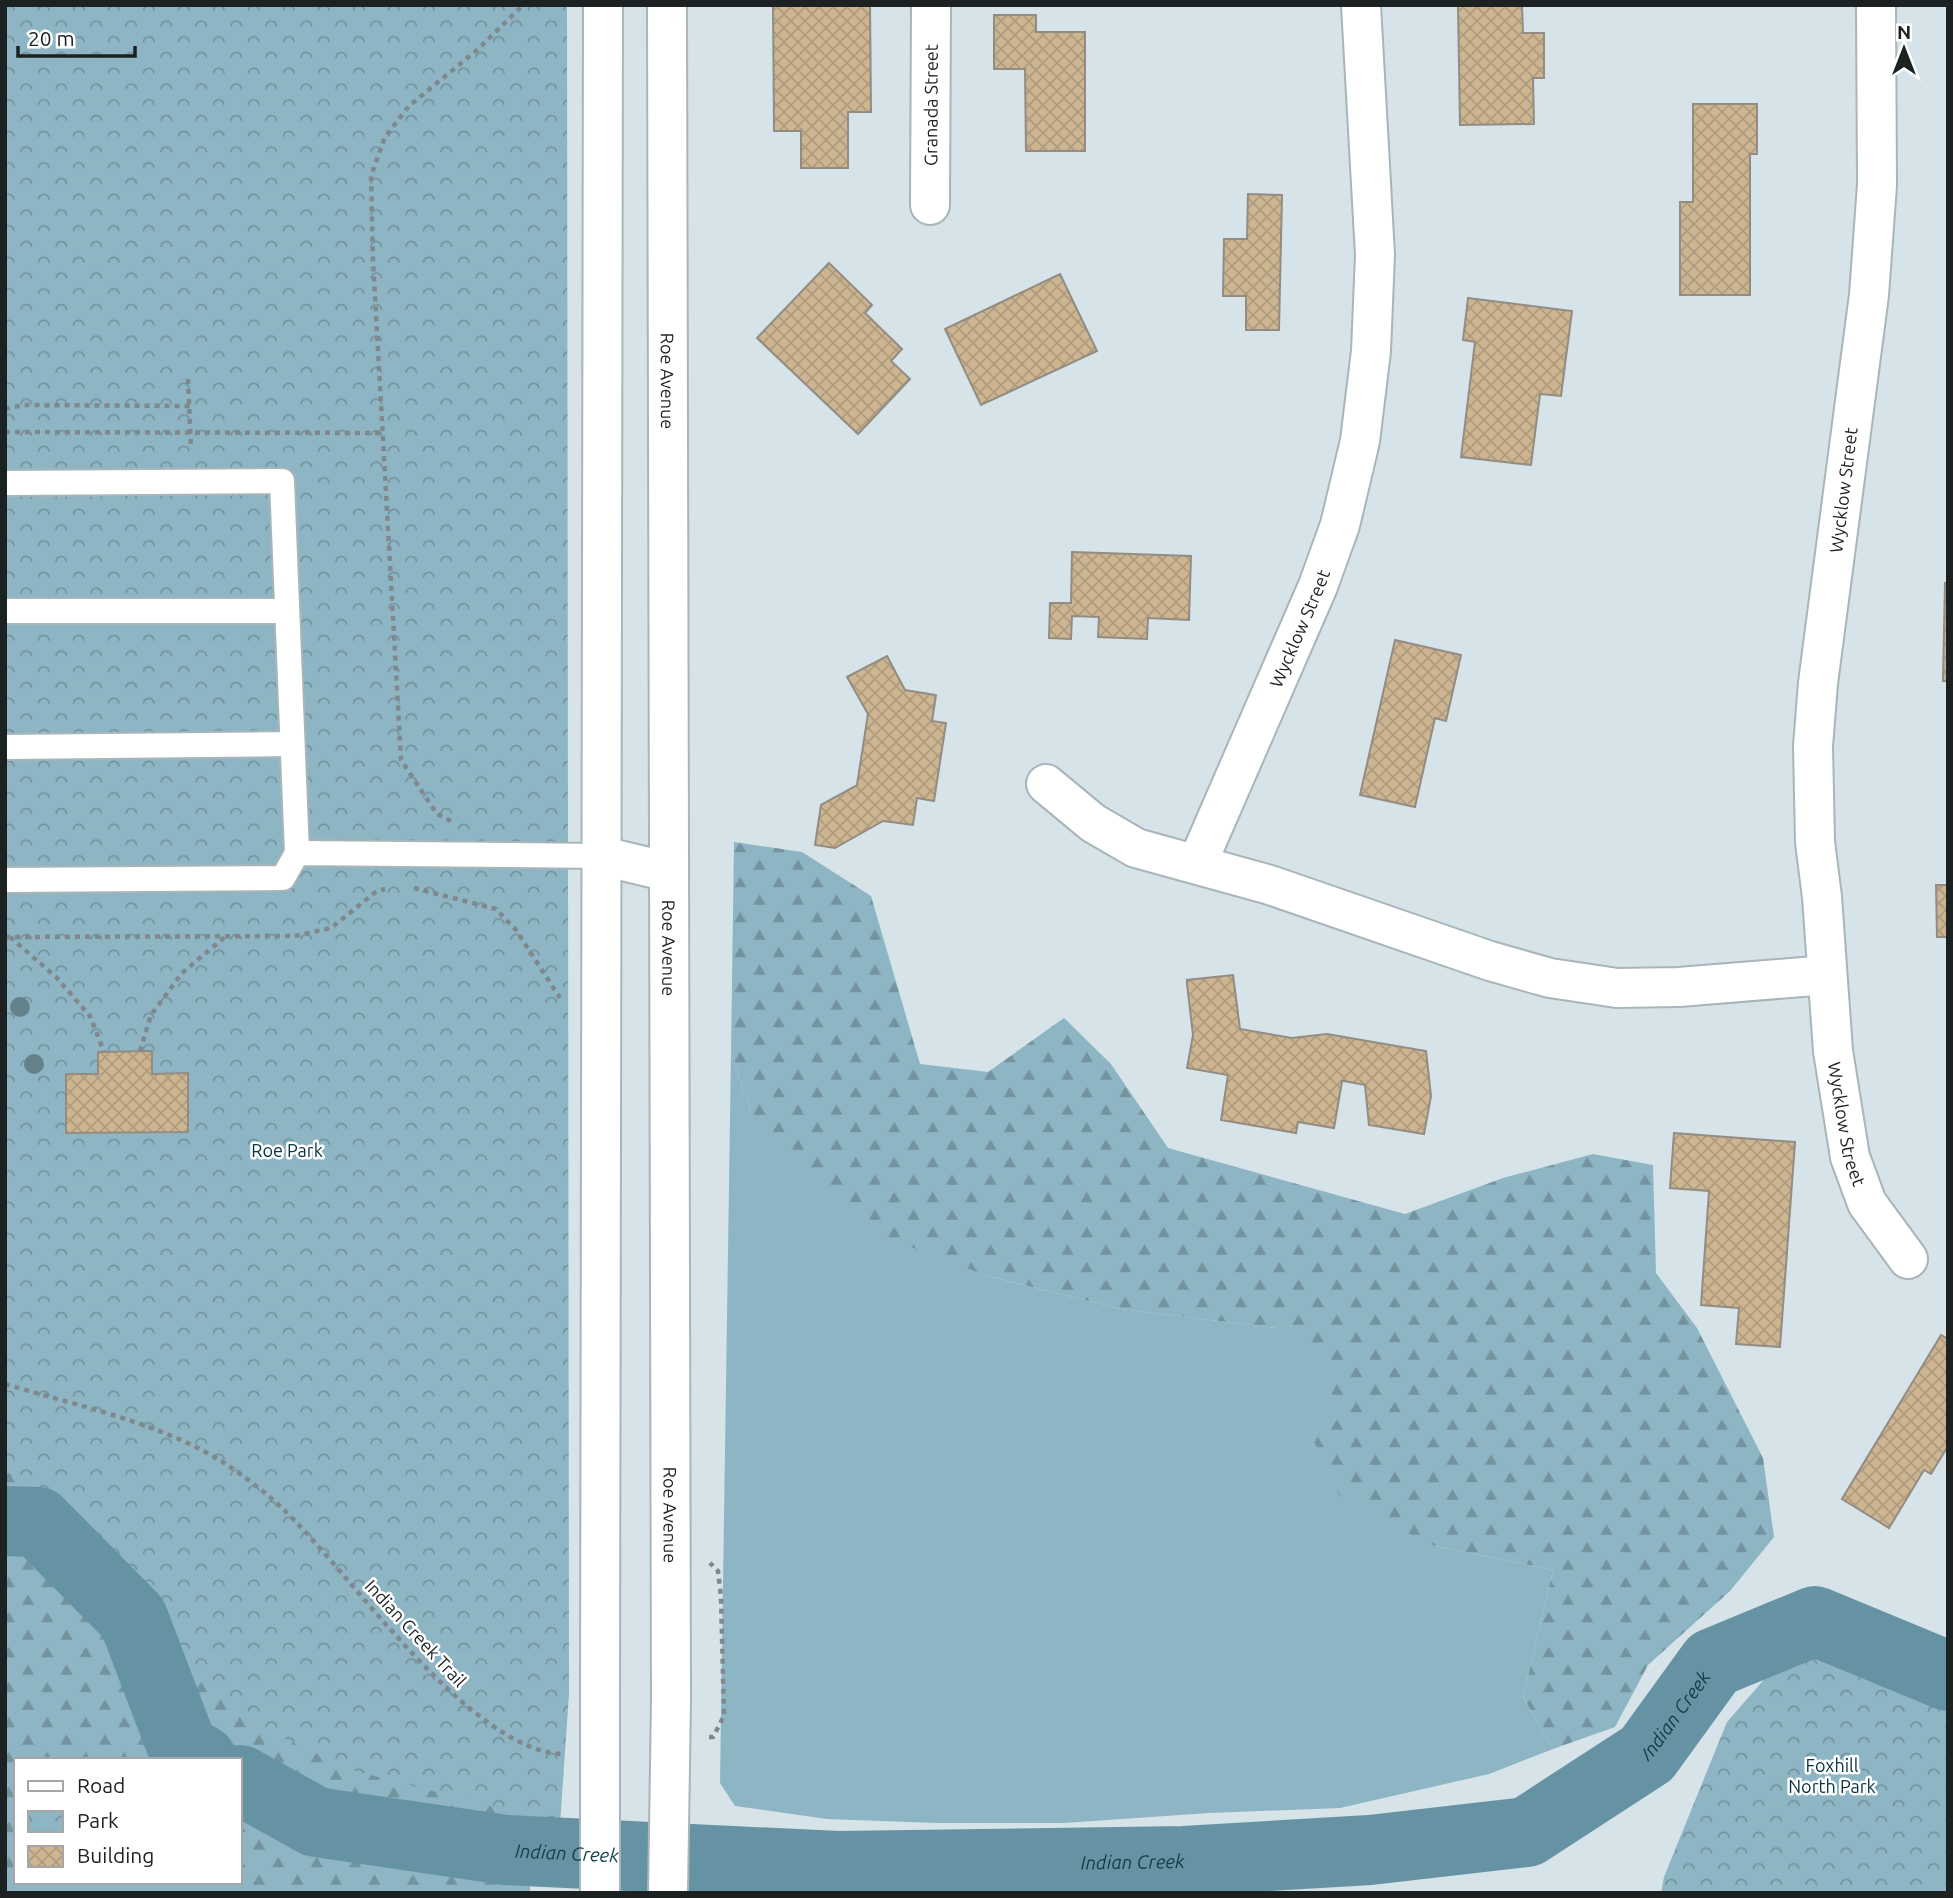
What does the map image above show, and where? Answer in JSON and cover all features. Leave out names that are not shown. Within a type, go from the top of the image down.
[{"type":"main road","points":[[600,1893],[603,5]]},
{"type":"main road","name":"Roe Avenue","points":[[667,5],[671,1701],[668,1893]]},
{"type":"main road","name":"Granada Street","points":[[930,205],[931,5]]},
{"type":"main road","name":"Wycklow Street","points":[[1197,864],[1318,586],[1340,524],[1360,441],[1371,351],[1375,255],[1361,5]]},
{"type":"main road","name":"Wycklow Street","points":[[1877,5],[1877,185],[1869,295],[1818,683],[1813,746],[1815,842],[1822,897],[1833,1051],[1850,1157],[1867,1203],[1908,1258]]},
{"type":"main road","points":[[1046,784],[1093,824],[1136,848],[1270,885],[1490,961],[1550,978],[1630,988],[1679,987],[1827,975]]},
{"type":"main road","points":[[602,856],[669,872]]},
{"type":"lane","points":[[5,483],[282,481],[297,853],[283,877],[5,880]]},
{"type":"lane","points":[[5,611],[286,611]]},
{"type":"lane","points":[[5,747],[292,744]]},
{"type":"lane","points":[[297,853],[602,856]]},
{"type":"path","points":[[456,824],[437,814],[401,760],[373,261],[371,176],[385,137],[410,106],[477,50],[523,5]]},
{"type":"path","points":[[188,379],[192,482]]},
{"type":"path","points":[[5,409],[23,405],[190,406]]},
{"type":"path","points":[[5,432],[384,433]]},
{"type":"path","points":[[402,885],[496,909],[516,930],[567,1008]]},
{"type":"path","points":[[7,937],[295,936],[331,928],[377,891],[390,888]]},
{"type":"path","points":[[7,937],[57,976],[89,1016],[104,1052]]},
{"type":"path","points":[[140,1051],[151,1015],[182,973],[225,937]]},
{"type":"path","name":"Indian Creek Trail","points":[[5,1384],[188,1442],[228,1466],[282,1507],[452,1695],[510,1737],[531,1748],[558,1754],[571,1753]]},
{"type":"path","points":[[700,1738],[713,1737],[724,1716],[721,1597],[718,1571],[707,1559]]},
{"type":"green space","name":"Roe Park","points":[[5,5],[567,5],[569,1694],[560,1824],[355,1771],[251,1724],[176,1657],[105,1555],[25,1475],[5,1473]]},
{"type":"green space","points":[[734,842],[802,852],[871,896],[920,1064],[988,1072],[1064,1018],[1111,1064],[1168,1148],[1405,1214],[1503,1178],[1593,1154],[1653,1165],[1656,1273],[1697,1328],[1763,1458],[1774,1537],[1730,1591],[1648,1665],[1615,1727],[1553,1749],[1523,1697],[1553,1570],[1430,1545],[1340,1496],[1313,1439],[1342,1366],[1277,1328],[1121,1309],[988,1276],[879,1235],[808,1178],[751,1113],[731,1053]]},
{"type":"green space","points":[[731,1053],[751,1113],[988,1276],[1121,1309],[1277,1328],[1343,1366],[1313,1439],[1430,1545],[1553,1570],[1523,1697],[1553,1749],[1489,1774],[1340,1808],[1209,1813],[1064,1823],[937,1823],[827,1819],[735,1806],[720,1783]]},
{"type":"green space","points":[[5,1388],[532,1621],[530,1893],[5,1893]]},
{"type":"green space","name":"Foxhill North Park","points":[[1815,1621],[1948,1676],[1948,1893],[1661,1893],[1664,1877],[1727,1722]]},
{"type":"building","points":[[773,5],[870,5],[871,112],[848,112],[848,168],[801,168],[801,131],[774,131]]},
{"type":"building","points":[[1458,5],[1522,5],[1523,33],[1544,33],[1544,78],[1533,78],[1534,124],[1460,125]]},
{"type":"building","points":[[994,15],[1036,15],[1036,32],[1085,32],[1085,151],[1026,151],[1025,69],[994,69]]},
{"type":"building","points":[[1693,104],[1757,104],[1757,154],[1750,154],[1750,295],[1680,295],[1680,202],[1693,202]]},
{"type":"building","points":[[1248,194],[1282,195],[1279,330],[1246,330],[1246,296],[1223,296],[1224,239],[1247,239]]},
{"type":"building","points":[[829,263],[872,305],[865,313],[902,349],[891,361],[910,379],[858,434],[757,338]]},
{"type":"building","points":[[1060,274],[1097,351],[981,405],[945,329]]},
{"type":"building","points":[[1468,298],[1572,311],[1561,396],[1540,394],[1531,465],[1461,457],[1475,342],[1463,340]]},
{"type":"building","points":[[1072,552],[1191,556],[1189,620],[1148,618],[1147,639],[1098,637],[1099,617],[1072,616],[1071,639],[1049,638],[1050,603],[1071,603]]},
{"type":"building","points":[[1945,583],[1948,583],[1948,681],[1943,681]]},
{"type":"building","points":[[1395,640],[1461,655],[1446,721],[1435,718],[1415,807],[1360,795]]},
{"type":"building","points":[[887,656],[905,690],[936,695],[932,721],[946,723],[934,801],[917,798],[913,825],[883,821],[835,848],[815,845],[821,805],[857,785],[868,714],[847,677]]},
{"type":"building","points":[[1936,885],[1948,885],[1948,937],[1937,937]]},
{"type":"building","points":[[1233,975],[1240,1029],[1292,1038],[1327,1034],[1426,1051],[1431,1096],[1424,1134],[1369,1125],[1365,1085],[1344,1081],[1334,1128],[1298,1122],[1296,1133],[1221,1120],[1228,1075],[1187,1068],[1193,1035],[1187,980]]},
{"type":"building","points":[[152,1051],[152,1074],[188,1073],[188,1132],[66,1133],[66,1074],[98,1074],[98,1052]]},
{"type":"building","points":[[1674,1133],[1795,1142],[1780,1347],[1736,1344],[1739,1308],[1701,1305],[1709,1191],[1670,1188]]},
{"type":"building","points":[[1941,1335],[1948,1339],[1948,1446],[1931,1474],[1924,1470],[1889,1528],[1842,1499]]},
{"type":"waterway","name":"Indian Creek","points":[[5,1521],[38,1522],[133,1618],[183,1749],[199,1758]]},
{"type":"waterway","name":"Indian Creek","points":[[242,1781],[316,1822],[505,1850],[838,1866],[1184,1861],[1370,1850],[1527,1832],[1647,1754],[1713,1663],[1815,1621],[1948,1676]]}]
